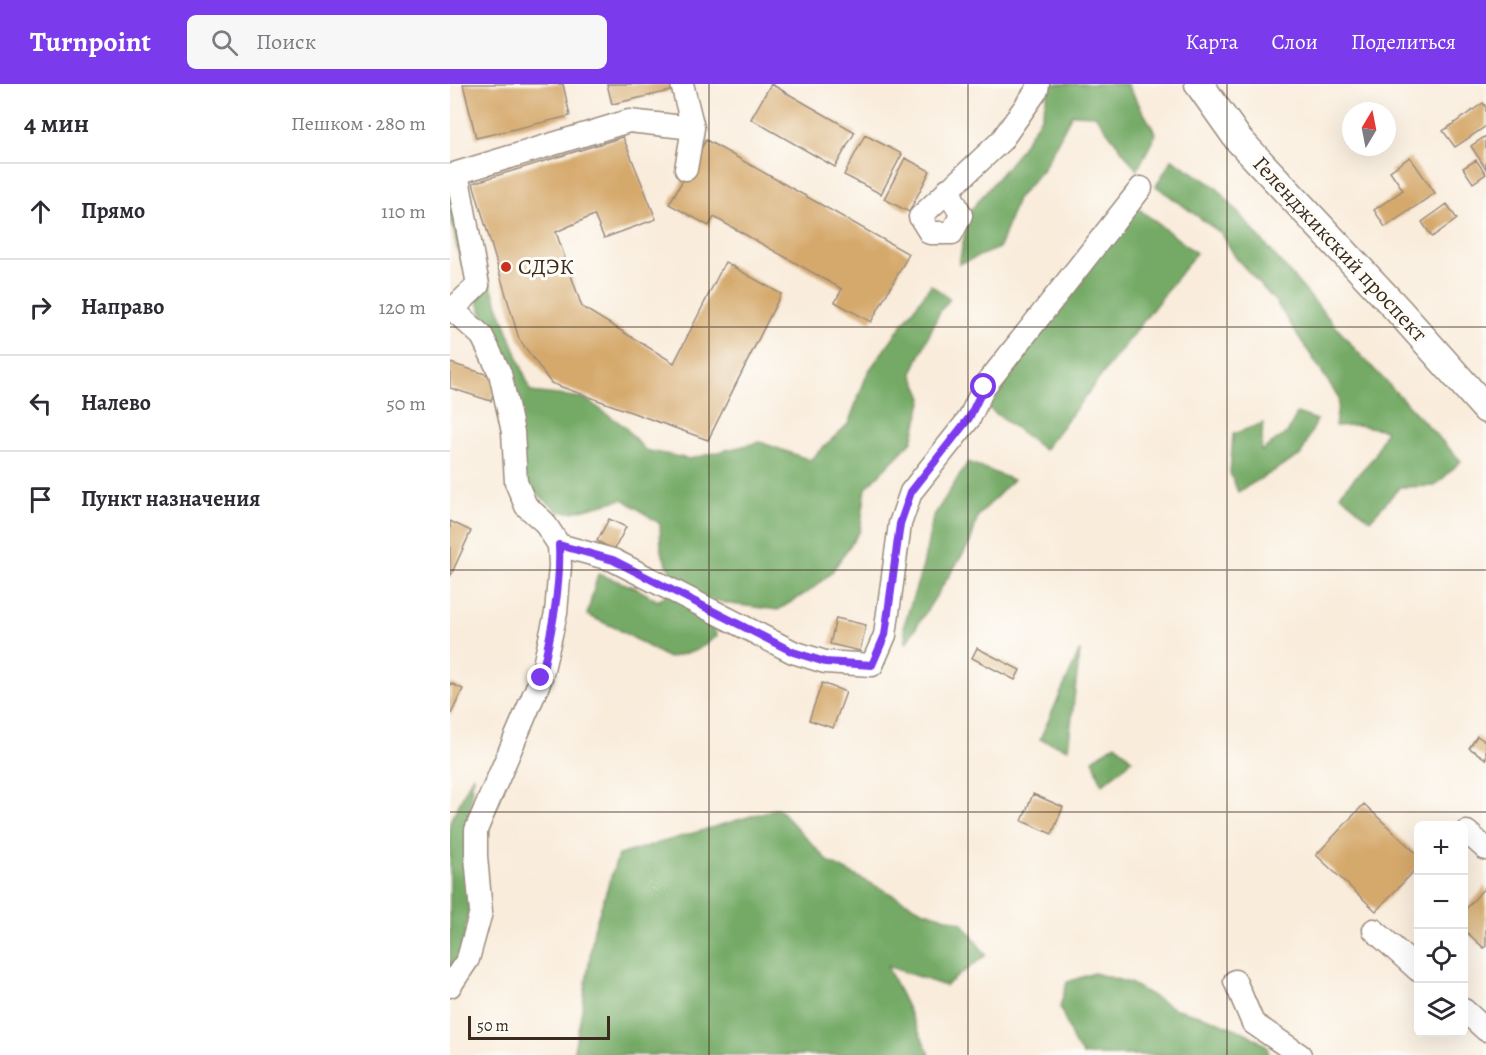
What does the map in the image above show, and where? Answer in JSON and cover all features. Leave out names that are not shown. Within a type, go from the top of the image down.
[{"type":"main road","name":"Геленджикский проспект","points":[[1199,84],[1238,140],[1406,318],[1486,409]]},
{"type":"street","points":[[682,84],[693,128],[686,169]]},
{"type":"street","points":[[948,189],[1001,141],[1037,90],[1038,84]]},
{"type":"street","points":[[450,987],[468,959],[481,912],[476,830],[541,678],[555,613],[560,566],[559,545],[544,522],[526,506],[516,482],[513,432],[500,373],[482,336],[452,308],[478,285],[457,172],[629,121],[693,128]]},
{"type":"street","points":[[559,545],[613,560],[793,652],[825,662],[872,665],[885,635],[900,524],[911,492],[969,418],[984,387],[1141,188]]},
{"type":"street","points":[[1468,833],[1486,849]]},
{"type":"street","points":[[1374,930],[1414,966]]},
{"type":"street","points":[[1234,981],[1253,1023],[1300,1055]]},
{"type":"street","points":[[1468,1014],[1486,1030]]},
{"type":"green space","points":[[1050,84],[1127,84],[1156,134],[1137,170],[1095,115],[1072,114],[1043,169],[1017,199],[999,248],[959,264],[969,212],[1015,157],[1042,116]]},
{"type":"green space","points":[[1172,159],[1216,187],[1356,350],[1461,461],[1435,486],[1400,487],[1370,520],[1340,494],[1374,457],[1386,430],[1358,425],[1335,426],[1339,398],[1276,302],[1236,258],[1222,234],[1156,186]]},
{"type":"green space","points":[[450,186],[455,191],[531,392],[584,398],[624,426],[645,450],[689,459],[760,442],[810,460],[848,424],[868,372],[931,285],[950,299],[940,311],[912,373],[923,398],[912,441],[866,488],[860,531],[831,573],[811,590],[778,610],[731,604],[697,596],[717,636],[697,650],[668,658],[618,629],[587,615],[598,574],[634,587],[658,601],[677,586],[661,551],[660,524],[623,499],[573,512],[559,512],[524,482],[501,361],[458,252],[450,213]]},
{"type":"green space","points":[[1135,206],[1196,253],[1044,450],[982,403]]},
{"type":"green space","points":[[1297,413],[1317,420],[1301,455],[1238,492],[1230,473],[1233,434],[1263,423],[1261,451],[1288,432]]},
{"type":"green space","points":[[968,462],[1013,480],[978,516],[970,543],[906,643],[904,625],[923,566],[933,517]]},
{"type":"green space","points":[[1080,650],[1068,749],[1040,739]]},
{"type":"green space","points":[[1116,744],[1132,760],[1102,785],[1093,759]]},
{"type":"green space","points":[[473,775],[466,850],[469,908],[461,957],[450,969],[450,823]]},
{"type":"green space","points":[[778,808],[829,862],[922,910],[962,923],[986,955],[945,986],[887,966],[930,1055],[573,1055],[594,929],[618,855]]},
{"type":"green space","points":[[1094,973],[1130,983],[1173,1008],[1206,1017],[1246,1033],[1267,1046],[1269,1055],[1083,1055],[1074,1043],[1060,1007],[1067,982]]},
{"type":"building","points":[[463,84],[563,84],[570,116],[476,138]]},
{"type":"building","points":[[607,84],[674,84],[675,90],[612,104]]},
{"type":"building","points":[[771,84],[855,132],[835,167],[751,119]]},
{"type":"building","points":[[1483,103],[1486,107],[1486,126],[1455,147],[1443,131]]},
{"type":"building","points":[[865,135],[902,154],[881,194],[844,175]]},
{"type":"building","points":[[1486,136],[1486,169],[1471,146]]},
{"type":"building","points":[[623,137],[656,219],[604,238],[594,215],[556,232],[582,307],[674,363],[725,262],[781,294],[708,440],[551,383],[519,339],[473,183]]},
{"type":"building","points":[[706,140],[909,254],[871,322],[835,302],[842,289],[714,217],[709,226],[669,204]]},
{"type":"building","points":[[1410,157],[1435,193],[1385,227],[1374,210],[1403,190],[1390,171]]},
{"type":"building","points":[[905,158],[930,171],[909,212],[884,199]]},
{"type":"building","points":[[1476,160],[1486,174],[1473,183],[1463,168]]},
{"type":"building","points":[[1447,204],[1457,219],[1432,237],[1422,222]]},
{"type":"building","points":[[450,363],[498,378],[491,401],[450,388]]},
{"type":"building","points":[[609,519],[626,527],[614,550],[597,541]]},
{"type":"building","points":[[450,521],[471,531],[450,577]]},
{"type":"building","points":[[836,618],[866,625],[860,651],[830,644]]},
{"type":"building","points":[[977,648],[1020,670],[1015,680],[972,658]]},
{"type":"building","points":[[450,683],[463,689],[450,716]]},
{"type":"building","points":[[822,683],[846,692],[833,728],[809,720]]},
{"type":"building","points":[[1477,736],[1486,742],[1486,759],[1469,748]]},
{"type":"building","points":[[1033,794],[1063,807],[1052,834],[1022,821]]},
{"type":"building","points":[[1364,804],[1414,851],[1414,871],[1376,911],[1316,855]]},
{"type":"building","points":[[1486,886],[1486,946],[1484,948],[1468,934],[1468,906]]},
{"type":"place","name":"СДЭК","points":[[506,267]]},
{"type":"route","points":[[541,678],[555,613],[560,566],[559,545],[613,560],[793,652],[825,662],[872,665],[885,635],[900,524],[911,492],[969,418],[984,387]]}]
